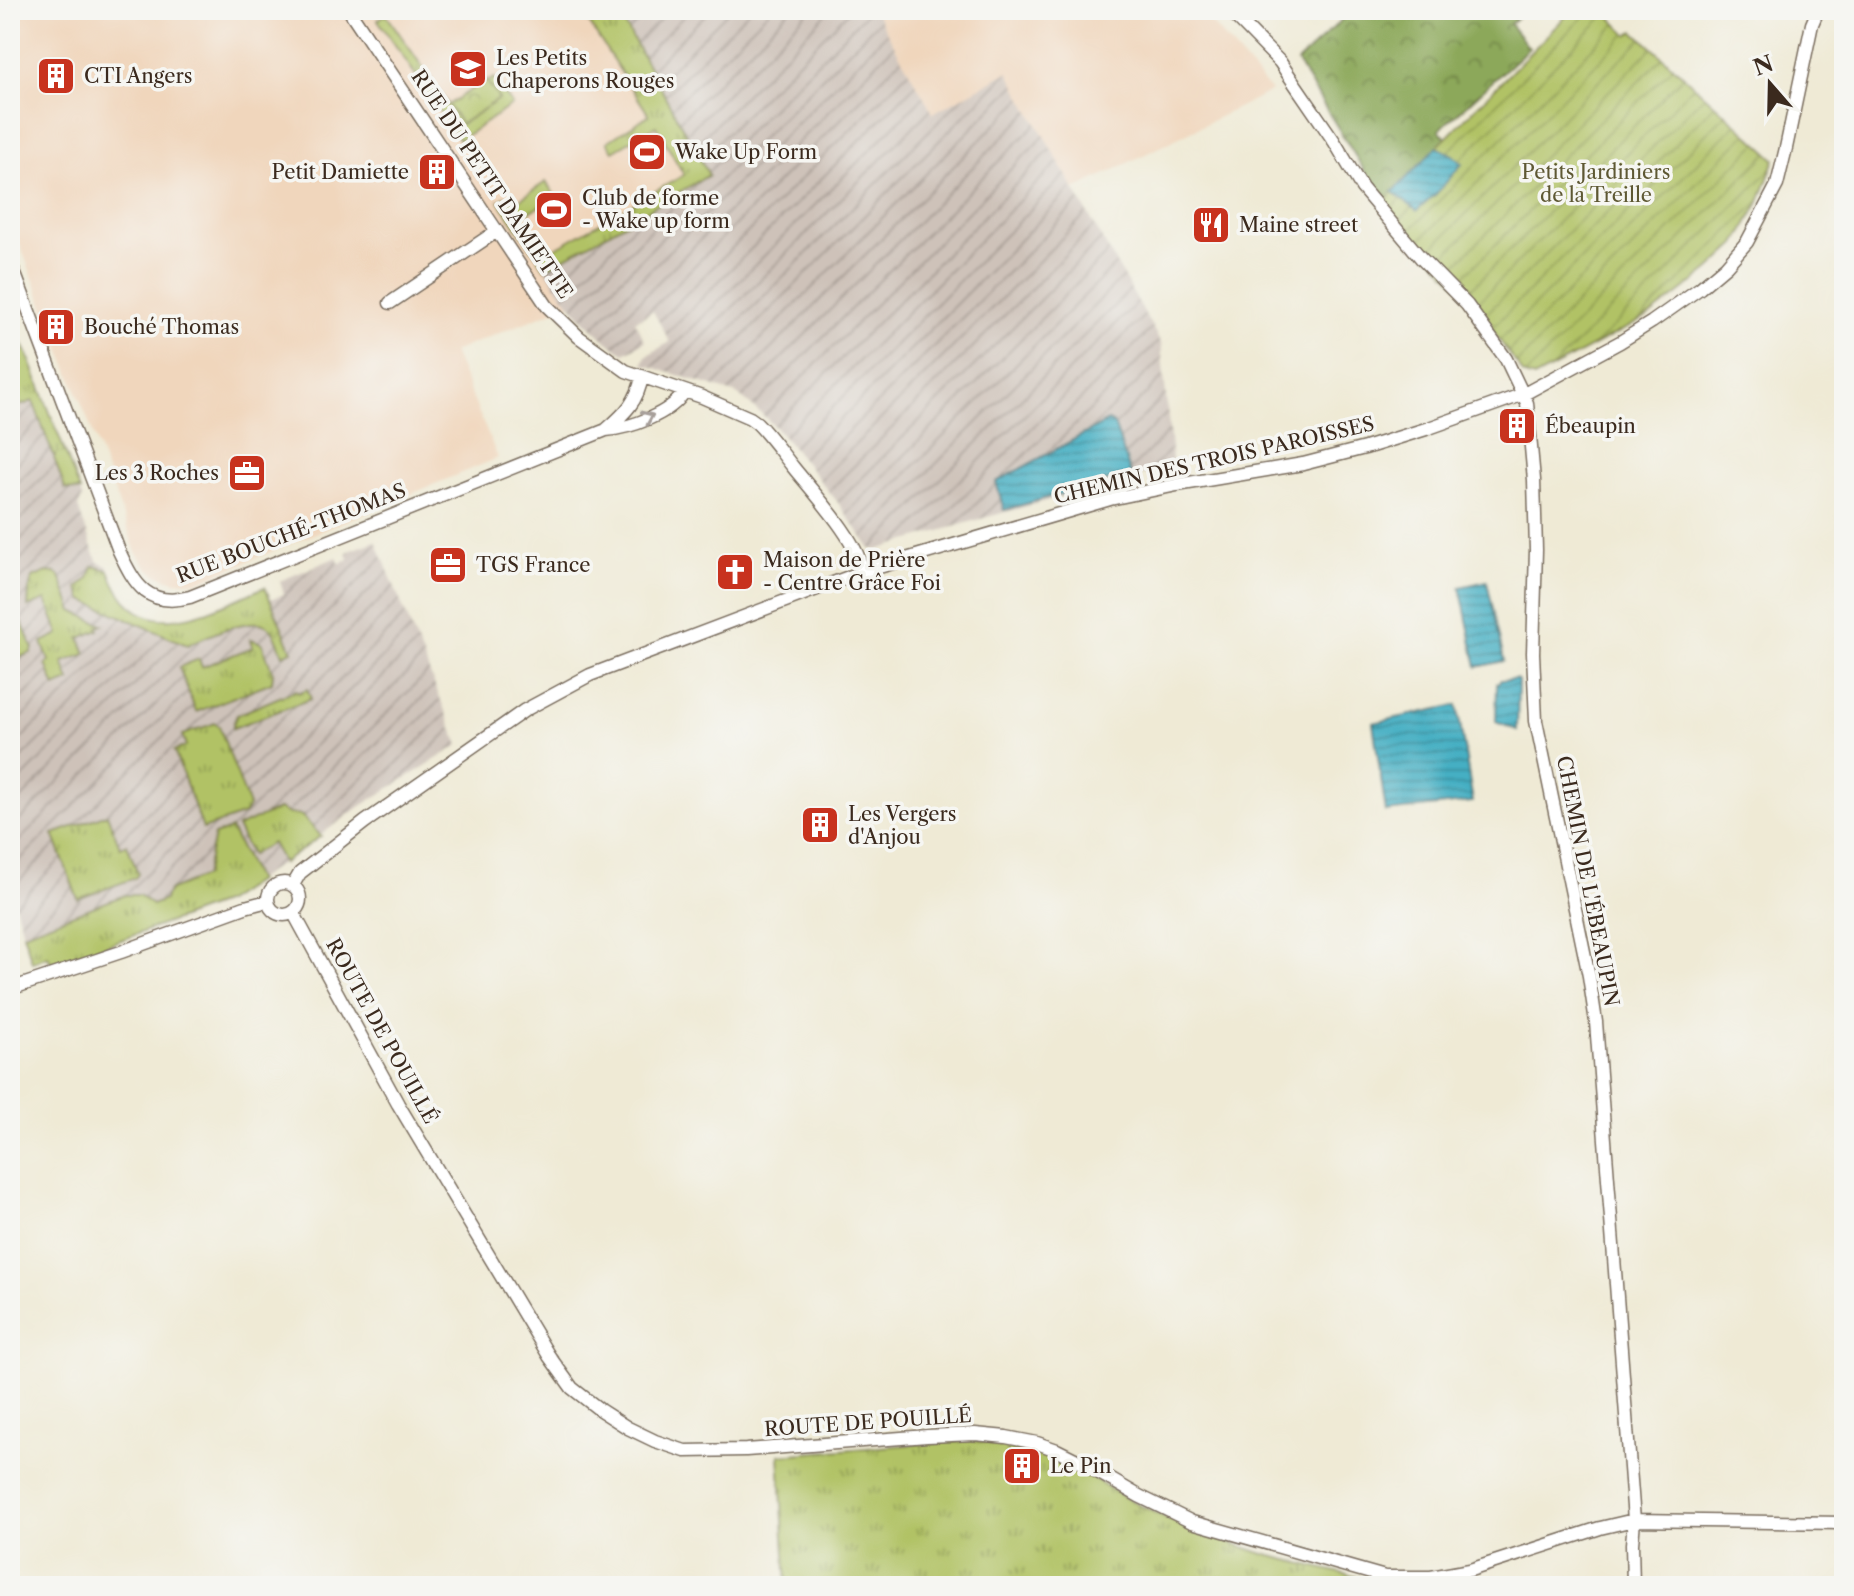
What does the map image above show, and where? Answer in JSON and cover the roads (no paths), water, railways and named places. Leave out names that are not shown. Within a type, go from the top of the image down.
[{"type":"street","name":"RUE DU PETIT DAMIETTE","points":[[349,10],[547,306],[579,337],[626,371],[702,397],[750,418],[762,428],[831,514],[858,556],[862,572]]},
{"type":"street","name":"CHEMIN DE L'ÉBEAUPIN","points":[[1229,10],[1280,62],[1362,188],[1421,258],[1467,305],[1506,359],[1530,413],[1536,550],[1534,702],[1596,1022],[1634,1520],[1633,1586]]},
{"type":"street","name":"CHEMIN DES TROIS PAROISSES","points":[[293,885],[300,873],[365,822],[525,710],[590,675],[862,572],[1110,499],[1303,464],[1426,429],[1524,394],[1620,342],[1700,288],[1726,266],[1747,242],[1777,185],[1812,24],[1818,10]]},
{"type":"street","points":[[390,303],[497,231]]},
{"type":"street","name":"RUE BOUCHÉ-THOMAS","points":[[10,261],[119,551],[136,583],[150,594],[170,600],[190,597],[606,430],[621,429],[654,416],[676,403],[684,392]]},
{"type":"street","name":"RUE BOUCHÉ-THOMAS","points":[[606,430],[633,404],[642,376]]},
{"type":"street","points":[[283,883],[293,885],[301,899],[300,904],[288,914],[273,911],[268,901],[273,887],[283,883]]},
{"type":"street","points":[[10,989],[268,901]]},
{"type":"street","name":"ROUTE DE POUILLÉ","points":[[293,912],[398,1104],[549,1356],[572,1388],[628,1428],[655,1441],[685,1451],[732,1451],[927,1436],[975,1434],[1006,1437],[1057,1450],[1192,1522],[1385,1577],[1431,1577],[1470,1570],[1634,1520],[1844,1523]]},
{"type":"water","points":[[1437,147],[1462,164],[1417,211],[1393,192]]},
{"type":"water","points":[[1108,421],[1114,424],[1131,474],[1004,510],[996,482]]},
{"type":"water","points":[[1487,581],[1504,661],[1477,667],[1460,587]]},
{"type":"water","points":[[1516,679],[1517,730],[1496,722],[1497,683]]},
{"type":"water","points":[[1457,705],[1473,802],[1386,812],[1373,723]]},
{"type":"place","name":"Les Petits Chaperons Rouges","points":[[468,69]]},
{"type":"place","name":"CTI Angers","points":[[56,76]]},
{"type":"place","name":"Wake Up Form","points":[[647,152]]},
{"type":"place","name":"Petit Damiette","points":[[437,172]]},
{"type":"place","name":"Club de forme - Wake up form","points":[[554,210]]},
{"type":"place","name":"Maine street","points":[[1211,225]]},
{"type":"place","name":"Bouché Thomas","points":[[56,327]]},
{"type":"place","name":"Ébeaupin","points":[[1517,426]]},
{"type":"place","name":"Les 3 Roches","points":[[247,473]]},
{"type":"place","name":"TGS France","points":[[448,565]]},
{"type":"place","name":"Maison de Prière - Centre Grâce Foi","points":[[735,572]]},
{"type":"place","name":"Les Vergers d'Anjou","points":[[820,825]]},
{"type":"place","name":"Le Pin","points":[[1022,1466]]},
{"type":"park label","name":"Petits Jardiniers de la Treille","points":[[1596,184]]}]
